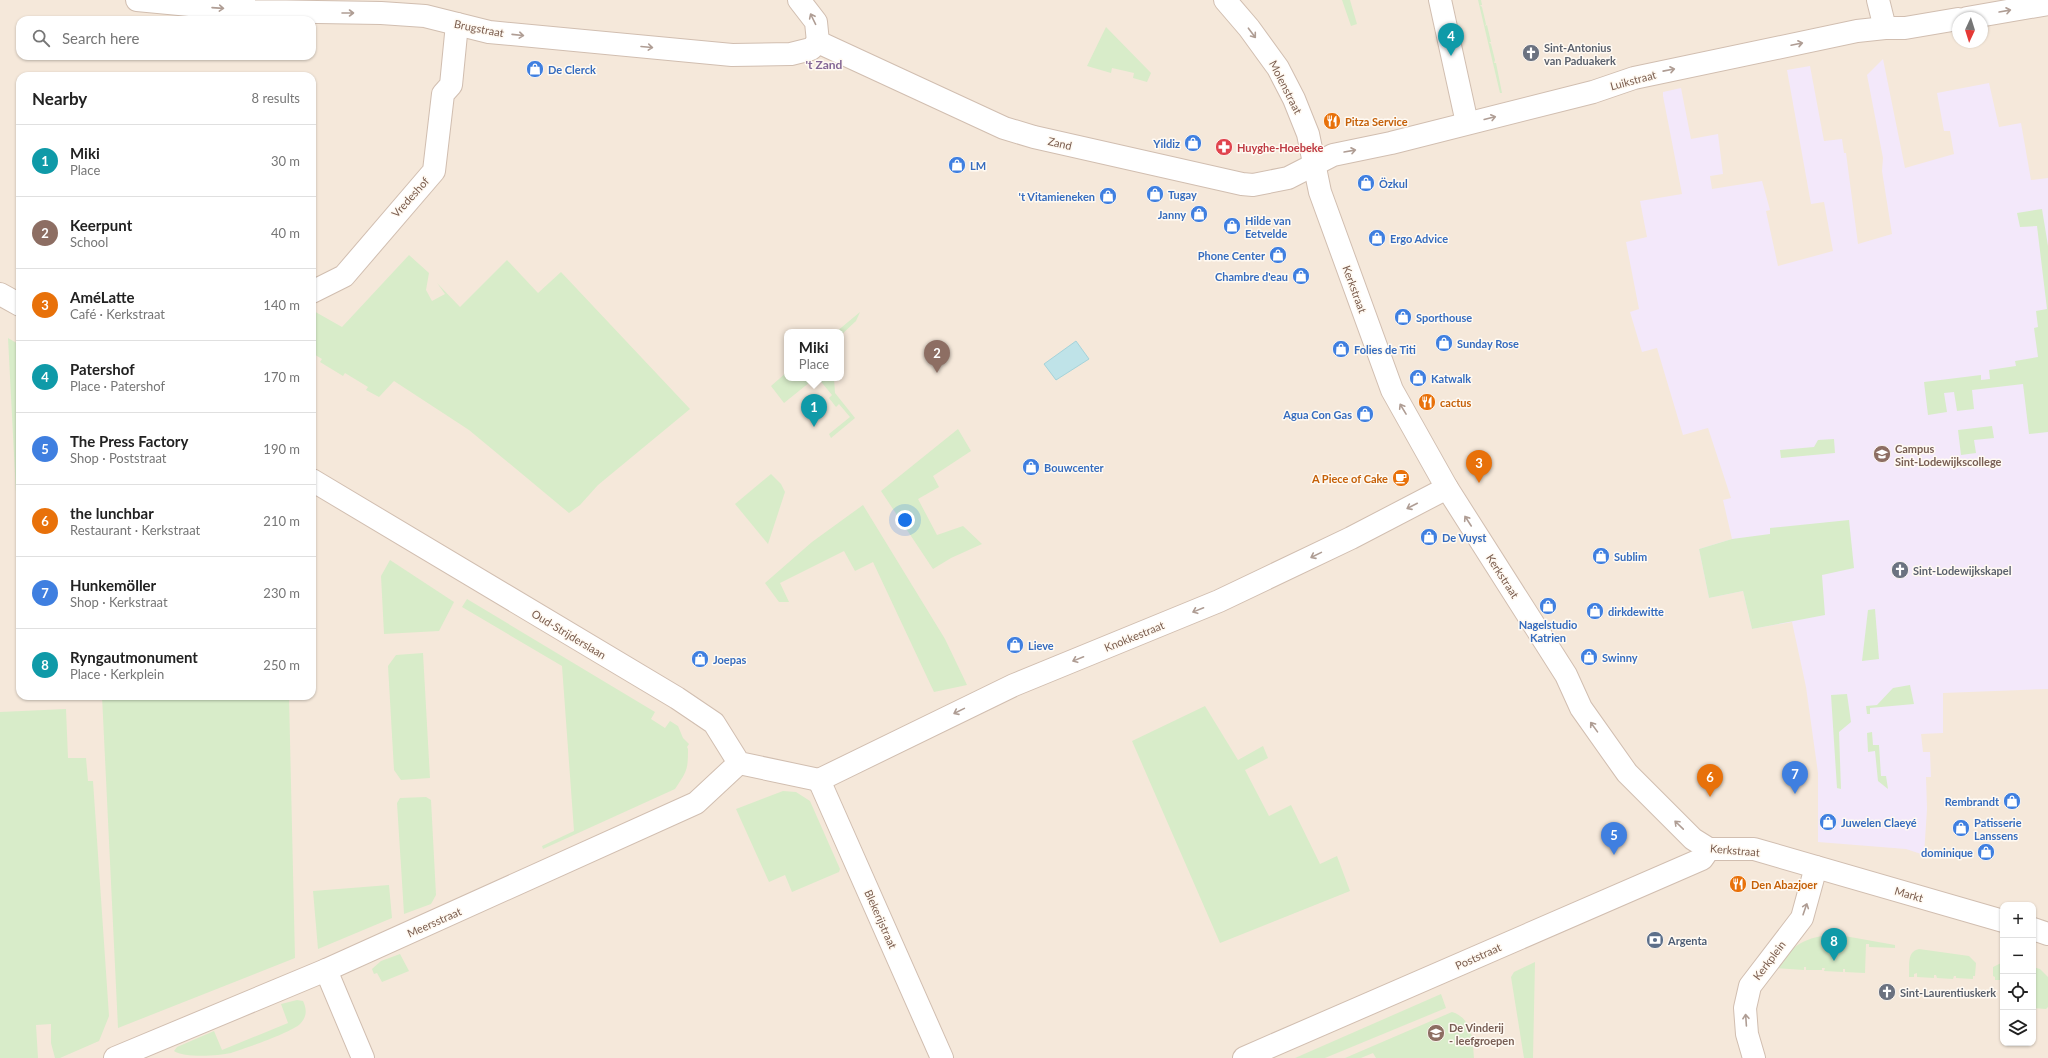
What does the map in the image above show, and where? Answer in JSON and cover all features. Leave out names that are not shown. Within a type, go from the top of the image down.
[{"type":"street","name":"Brugstraat","points":[[137,0],[194,7],[285,13],[381,13],[425,16],[489,32],[732,55],[791,54],[811,49],[818,42]]},
{"type":"street","points":[[799,0],[816,22],[818,42]]},
{"type":"street","name":"Molenstraat","points":[[1225,0],[1249,28],[1278,68],[1294,99],[1308,134],[1313,164]]},
{"type":"street","points":[[1440,0],[1467,123]]},
{"type":"street","points":[[1878,0],[1885,28]]},
{"type":"street","points":[[1988,14],[2048,4]]},
{"type":"street","name":"Luikstraat","points":[[1313,164],[1333,154],[1391,143],[1593,92],[1634,78],[1857,31],[1885,28],[1905,28],[1952,21]]},
{"type":"street","name":"Vredeshof","points":[[316,290],[344,276],[434,171],[443,94],[452,85],[458,24]]},
{"type":"street","name":"Zand","points":[[818,42],[997,125],[1034,137],[1242,184],[1253,185],[1288,178],[1313,164]]},
{"type":"street","name":"Kerkstraat","points":[[1313,164],[1320,192],[1392,390],[1447,488],[1566,675],[1581,708],[1627,773],[1693,839],[1709,849],[1754,849],[1816,868]]},
{"type":"street","points":[[0,294],[16,303]]},
{"type":"street","name":"Oud-Strijderslaan","points":[[316,482],[677,698],[714,723],[739,763]]},
{"type":"street","name":"Knokkestraat","points":[[820,780],[1014,685],[1219,601],[1351,538],[1447,488]]},
{"type":"street","points":[[739,763],[820,780]]},
{"type":"street","name":"Meersstraat","points":[[115,1058],[326,970],[696,803],[739,763]]},
{"type":"street","name":"Blekerijstraat","points":[[820,780],[942,1058]]},
{"type":"street","name":"Poststraat","points":[[1244,1058],[1702,859],[1709,849]]},
{"type":"street","name":"Markt","points":[[1816,868],[2000,920]]},
{"type":"street","name":"Kerkplein","points":[[1754,1058],[1747,1034],[1745,1008],[1750,986],[1802,918],[1810,895],[1816,868]]},
{"type":"street","points":[[2036,930],[2048,934]]},
{"type":"street","points":[[326,970],[363,1058]]},
{"type":"shaded area","points":[[0,0],[2048,0],[2048,1058],[0,1058]]},
{"type":"shaded area","name":"Campus Sint-Lodewijkscollege","points":[[1883,59],[1905,168],[1954,154],[1950,131],[1944,131],[1937,93],[1989,83],[1999,127],[2021,123],[2031,180],[2048,178],[2048,689],[1943,693],[1943,733],[1921,734],[1923,752],[1930,752],[1931,777],[1926,777],[1927,809],[1924,855],[1906,849],[1818,842],[1818,773],[1806,687],[1792,622],[1752,629],[1743,591],[1709,598],[1699,549],[1732,539],[1723,500],[1731,498],[1708,428],[1683,435],[1657,348],[1642,352],[1630,312],[1639,309],[1626,242],[1647,237],[1640,201],[1682,194],[1663,96],[1663,92],[1681,88],[1691,139],[1718,134],[1723,174],[1710,176],[1712,189],[1762,181],[1770,210],[1766,211],[1778,266],[1833,251],[1824,202],[1811,204],[1787,70],[1810,66],[1824,141],[1842,139],[1844,153],[1846,153],[1858,244],[1892,234],[1882,171],[1883,158],[1867,75]]},
{"type":"green space","points":[[1342,0],[1350,0],[1357,24],[1351,26]]},
{"type":"green space","points":[[1478,0],[1481,0],[1482,5],[1480,5],[1482,7],[1486,24],[1485,26],[1487,25],[1491,42],[1489,42],[1491,44],[1495,60],[1494,63],[1496,63],[1502,93],[1500,93]]},
{"type":"green space","points":[[1106,27],[1151,73],[1147,82],[1133,78],[1134,73],[1112,68],[1111,73],[1087,66]]},
{"type":"green space","points":[[2042,209],[2048,246],[2048,432],[2029,434],[2023,384],[1972,390],[1974,409],[1957,411],[1954,392],[1944,393],[1947,412],[1928,415],[1924,382],[1981,375],[1981,380],[1990,379],[1989,370],[2016,366],[2015,361],[2038,357],[2034,328],[2038,327],[2036,311],[2047,309],[2037,226],[2020,227],[2017,213]]},
{"type":"green space","points":[[409,255],[429,273],[426,290],[432,301],[445,294],[437,283],[460,307],[507,260],[538,293],[561,272],[690,409],[598,485],[580,505],[569,513],[469,430],[394,381],[379,397],[366,390],[368,387],[345,373],[343,376],[320,362],[322,359],[316,355],[316,312],[342,327]]},
{"type":"green space","points":[[860,312],[856,321],[844,332],[844,329],[840,329]]},
{"type":"green space","points":[[8,338],[16,343],[16,493]]},
{"type":"green space","points":[[784,375],[784,381],[811,381],[784,403],[771,386]]},
{"type":"green space","points":[[820,381],[834,381],[835,393],[855,418],[831,438],[829,434],[850,417],[839,404],[836,407],[829,398],[832,395]]},
{"type":"green space","points":[[1992,426],[1994,438],[1974,440],[1976,453],[1961,455],[1958,430]]},
{"type":"green space","points":[[958,429],[971,451],[933,476],[939,487],[918,499],[937,535],[963,526],[982,544],[951,558],[933,569],[881,491]]},
{"type":"green space","points":[[1834,439],[1835,453],[1781,458],[1780,450],[1814,447],[1818,440]]},
{"type":"green space","points":[[771,474],[781,484],[785,492],[768,544],[735,504]]},
{"type":"green space","points":[[863,505],[945,639],[967,685],[934,692],[873,562],[855,571],[844,551],[780,583],[789,602],[779,602],[765,583],[812,542]]},
{"type":"green space","points":[[1849,520],[1854,568],[1822,575],[1825,615],[1752,629],[1743,591],[1709,598],[1699,549],[1732,539],[1770,534],[1770,528]]},
{"type":"green space","points":[[390,560],[454,602],[439,631],[384,634],[381,576]]},
{"type":"green space","points":[[467,599],[655,712],[651,719],[665,728],[670,721],[678,726],[683,738],[689,744],[687,747],[688,756],[686,770],[675,789],[543,849],[542,846],[574,831],[562,666],[462,607]]},
{"type":"green space","points":[[1875,609],[1879,659],[1862,661],[1868,610]]},
{"type":"green space","points":[[423,653],[430,778],[401,780],[394,770],[388,666],[396,655]]},
{"type":"green space","points":[[1910,685],[1914,704],[1870,708],[1870,714],[1867,714],[1866,706],[1877,705],[1893,688]]},
{"type":"green space","points":[[1847,694],[1851,722],[1839,732],[1841,789],[1837,788],[1831,695]]},
{"type":"green space","points":[[102,700],[289,700],[295,958],[118,1028]]},
{"type":"green space","points":[[1205,706],[1238,760],[1263,746],[1268,758],[1245,770],[1269,816],[1291,805],[1320,864],[1337,856],[1350,891],[1220,943],[1132,741]]},
{"type":"green space","points":[[66,709],[68,758],[86,758],[88,781],[93,781],[109,1016],[99,1041],[60,1058],[55,1058],[51,1043],[51,1024],[36,1025],[38,1058],[0,1058],[0,712]]},
{"type":"green space","points":[[1872,732],[1873,745],[1879,745],[1881,776],[1886,776],[1888,789],[1878,781],[1875,751],[1868,752],[1867,733]]},
{"type":"green space","points":[[783,791],[796,792],[810,801],[840,869],[839,872],[792,892],[785,875],[769,882],[736,809]]},
{"type":"green space","points":[[426,797],[431,800],[436,895],[431,904],[404,914],[397,803],[400,798]]},
{"type":"green space","points":[[389,885],[392,918],[318,949],[313,891]]},
{"type":"green space","points":[[1828,935],[1839,935],[1895,945],[1895,948],[1869,947],[1869,944],[1866,944],[1865,973],[1845,972],[1845,969],[1843,969],[1843,972],[1824,971],[1825,968],[1822,968],[1822,970],[1806,970],[1806,967],[1804,967],[1804,970],[1774,968],[1788,953],[1802,942]]},
{"type":"green space","points":[[1919,949],[1969,956],[1976,963],[1975,976],[1973,976],[1973,979],[1956,978],[1956,976],[1954,976],[1953,979],[1937,978],[1936,975],[1934,975],[1934,978],[1917,977],[1917,973],[1914,974],[1914,977],[1909,977],[1910,956]]},
{"type":"green space","points":[[400,954],[409,971],[382,982],[377,973],[374,974],[372,969],[381,961]]},
{"type":"green space","points":[[1535,962],[1533,1058],[1524,1058],[1511,977],[1514,972]]},
{"type":"green space","points":[[2000,964],[2000,980],[1995,980],[1995,977],[1993,976],[1993,967]]},
{"type":"green space","points":[[2036,968],[2040,969],[2048,977],[2048,1007],[2046,1009],[2036,1008]]},
{"type":"green space","points":[[1441,994],[1446,1008],[1325,1058],[1295,1058]]},
{"type":"green space","points":[[297,1000],[303,1001],[306,1010],[304,1019],[300,1024],[278,1036],[225,1054],[193,1056],[174,1051],[177,1047],[214,1031],[222,1050],[288,1023],[281,1004]]},
{"type":"green space","name":"De Vinderij - leefgroepen","points":[[1452,1012],[1464,1019],[1470,1030],[1474,1058],[1376,1058],[1373,1053],[1361,1058],[1345,1058]]},
{"type":"water","points":[[1076,341],[1089,359],[1056,380],[1044,364]]},
{"type":"place","name":"Sint-Antonius van Paduakerk","points":[[1531,53]]},
{"type":"place","name":"Patershof","points":[[1451,56]]},
{"type":"place","name":"De Clerck","points":[[535,69]]},
{"type":"place","name":"Pitza Service","points":[[1332,121]]},
{"type":"place","name":"Yildiz","points":[[1193,143]]},
{"type":"place","name":"Huyghe-Hoebeke","points":[[1224,147]]},
{"type":"place","name":"LM","points":[[957,165]]},
{"type":"place","name":"Özkul","points":[[1366,183]]},
{"type":"place","name":"Tugay","points":[[1155,194]]},
{"type":"place","name":"'t Vitamieneken","points":[[1108,196]]},
{"type":"place","name":"Janny","points":[[1199,214]]},
{"type":"place","name":"Hilde van Eetvelde","points":[[1232,226]]},
{"type":"place","name":"Ergo Advice","points":[[1377,238]]},
{"type":"place","name":"Phone Center","points":[[1278,255]]},
{"type":"place","name":"Chambre d'eau","points":[[1301,276]]},
{"type":"place","name":"Sporthouse","points":[[1403,317]]},
{"type":"place","name":"Sunday Rose","points":[[1444,343]]},
{"type":"place","name":"Folies de Titi","points":[[1341,349]]},
{"type":"place","name":"Keerpunt","points":[[937,373]]},
{"type":"place","name":"Katwalk","points":[[1418,378]]},
{"type":"place","name":"cactus","points":[[1427,402]]},
{"type":"place","name":"Agua Con Gas","points":[[1365,414]]},
{"type":"place","name":"Miki","points":[[814,427]]},
{"type":"place","name":"Campus Sint-Lodewijkscollege","points":[[1882,454]]},
{"type":"place","name":"Bouwcenter","points":[[1031,467]]},
{"type":"place","name":"A Piece of Cake","points":[[1401,478]]},
{"type":"place","name":"AméLatte","points":[[1479,483]]},
{"type":"place","name":"De Vuyst","points":[[1429,537]]},
{"type":"place","name":"Sublim","points":[[1601,556]]},
{"type":"place","name":"Sint-Lodewijkskapel","points":[[1900,570]]},
{"type":"place","name":"Nagelstudio Katrien","points":[[1548,606]]},
{"type":"place","name":"dirkdewitte","points":[[1595,611]]},
{"type":"place","name":"Lieve","points":[[1015,645]]},
{"type":"place","name":"Swinny","points":[[1589,657]]},
{"type":"place","name":"Joepas","points":[[700,659]]},
{"type":"place","name":"Hunkemöller","points":[[1795,794]]},
{"type":"place","name":"the lunchbar","points":[[1710,797]]},
{"type":"place","name":"Rembrandt","points":[[2012,801]]},
{"type":"place","name":"Juwelen Claeyé","points":[[1828,822]]},
{"type":"place","name":"Patisserie Lanssens","points":[[1961,828]]},
{"type":"place","name":"dominique","points":[[1986,852]]},
{"type":"place","name":"The Press Factory","points":[[1614,855]]},
{"type":"place","name":"Den Abazjoer","points":[[1738,884]]},
{"type":"place","name":"Argenta","points":[[1655,940]]},
{"type":"place","name":"Ryngautmonument","points":[[1834,961]]},
{"type":"place","name":"Sint-Laurentiuskerk","points":[[1887,992]]},
{"type":"place","name":"De Vinderij - leefgroepen","points":[[1436,1033]]},
{"type":"district","name":"'t Zand","points":[[824,64]]}]
